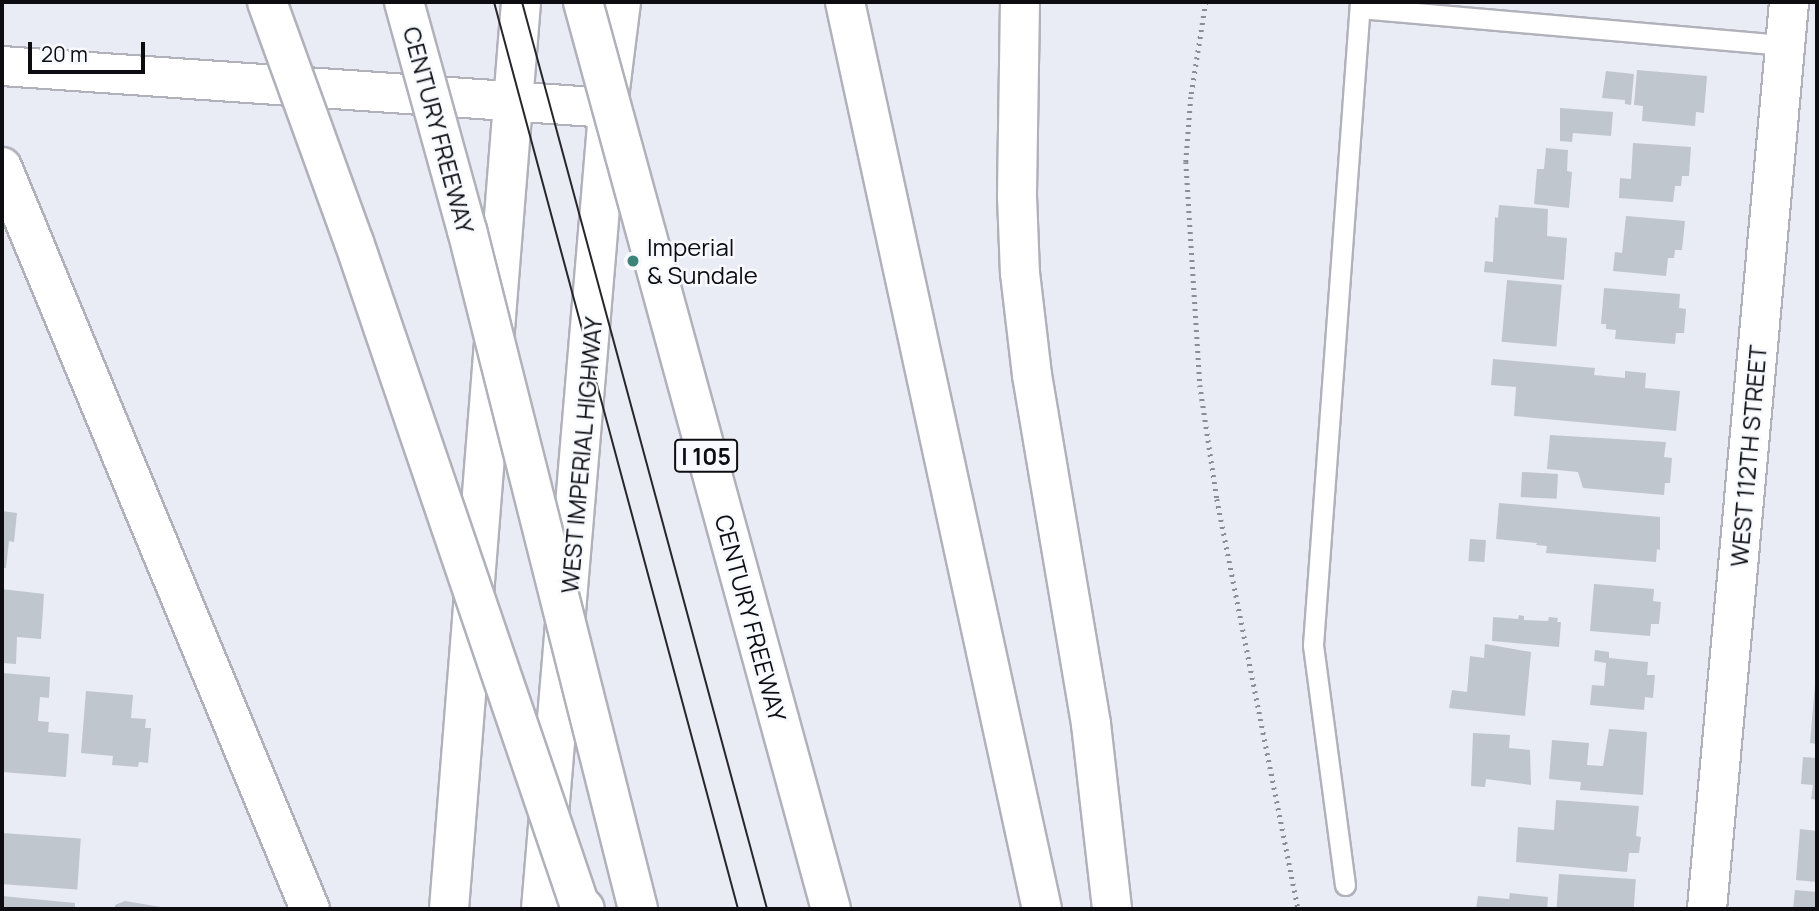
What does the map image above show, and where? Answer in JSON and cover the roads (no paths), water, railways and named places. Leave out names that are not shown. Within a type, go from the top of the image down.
[{"type":"main road","points":[[267,2],[354,242],[575,890],[585,909]]},
{"type":"main road","name":"CENTURY FREEWAY","points":[[404,2],[470,243],[638,909]]},
{"type":"main road","points":[[449,909],[511,99],[521,2]]},
{"type":"main road","name":"CENTURY FREEWAY","points":[[583,2],[831,909]]},
{"type":"main road","name":"WEST IMPERIAL HIGHWAY","points":[[541,909],[609,108],[621,2]]},
{"type":"main road","points":[[845,2],[1042,909]]},
{"type":"main road","points":[[1020,2],[1017,183],[1020,273],[1032,375],[1091,724],[1112,909]]},
{"type":"main road","name":"WEST 112TH STREET","points":[[1707,909],[1790,2]]},
{"type":"main road","points":[[2,66],[511,99],[609,108]]},
{"type":"main road","points":[[2,167],[310,909]]},
{"type":"lane","points":[[1345,885],[1313,645],[1360,5],[1786,45]]},
{"type":"tram line","points":[[494,2],[738,909]]},
{"type":"tram line","points":[[522,2],[767,909]]},
{"type":"place","name":"Imperial & Sundale","points":[[633,261]]}]
